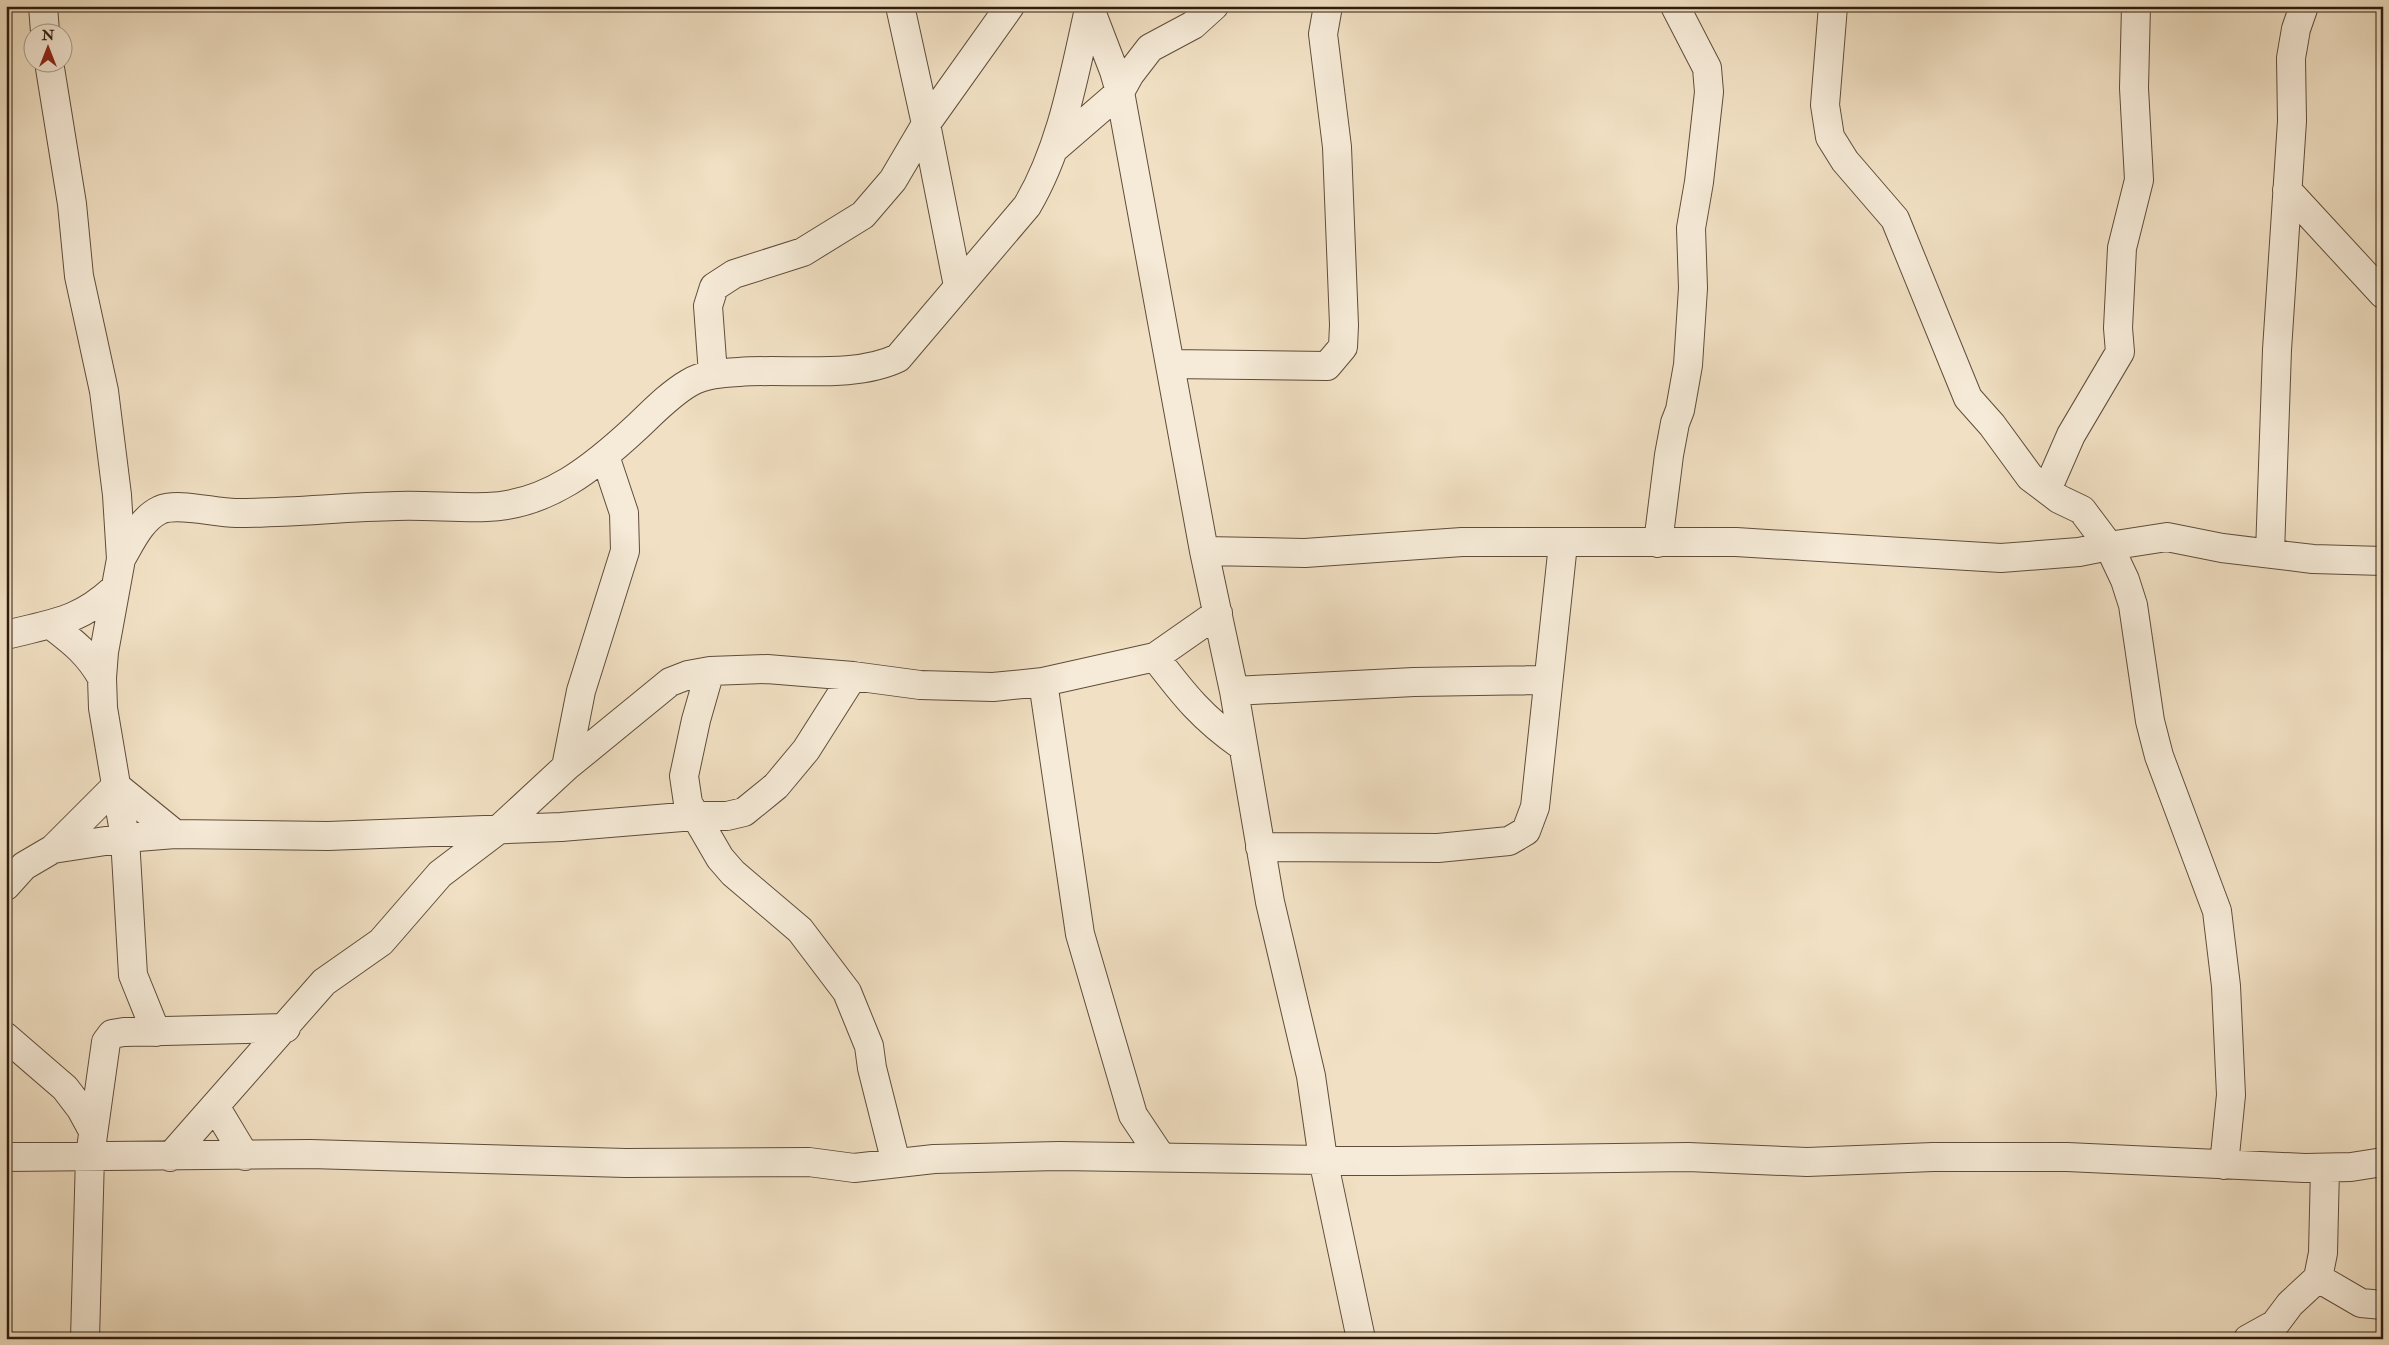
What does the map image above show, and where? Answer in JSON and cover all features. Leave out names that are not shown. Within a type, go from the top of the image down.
[{"type":"street","points":[[43,6],[44,22]]},
{"type":"street","points":[[900,6],[926,124],[958,286]]},
{"type":"street","points":[[713,374],[708,306],[714,287],[734,274],[802,252],[863,215],[893,180],[926,124],[1010,6]]},
{"type":"street","points":[[1054,149],[1120,92],[1150,48],[1193,25],[1214,6]]},
{"type":"street","points":[[1170,364],[1327,366],[1342,347],[1344,325],[1337,147],[1323,34],[1328,6]]},
{"type":"street","points":[[1658,543],[1669,455],[1675,423],[1680,410],[1688,364],[1693,288],[1691,228],[1699,182],[1709,92],[1707,68],[1675,6]]},
{"type":"street","points":[[1833,6],[1826,105],[1830,137],[1845,161],[1895,219],[1968,398],[1992,425],[2030,477],[2059,499],[2082,510],[2108,546],[2125,580],[2133,605],[2150,721],[2159,756],[2216,911],[2226,986],[2231,1095],[2224,1165]]},
{"type":"street","points":[[2047,490],[2071,435],[2120,352],[2118,328],[2122,248],[2140,180],[2134,88],[2136,6]]},
{"type":"street","points":[[2270,554],[2277,350],[2292,121],[2291,58],[2296,29],[2304,6]]},
{"type":"street","points":[[1089,8],[1111,62],[1120,92],[1204,551],[1234,691],[1260,846],[1283,965],[1311,1076],[1323,1159],[1361,1339]]},
{"type":"street","points":[[120,559],[147,519],[160,510],[176,506],[217,513],[250,513],[397,506],[487,507],[519,504],[545,495],[605,456],[659,407],[690,383],[713,374],[761,370],[861,370],[884,365],[898,358],[1027,206],[1041,182],[1054,149],[1089,8]]},
{"type":"street","points":[[50,72],[72,204],[79,276],[104,391],[117,495],[120,559],[102,678],[103,708],[125,838],[133,974],[156,1032]]},
{"type":"street","points":[[2287,190],[2383,294]]},
{"type":"street","points":[[566,767],[581,691],[625,551],[624,513],[605,456]]},
{"type":"street","points":[[1204,551],[1305,553],[1462,542],[1563,544],[1736,542],[2001,558],[2079,552],[2167,537],[2313,559],[2383,561]]},
{"type":"street","points":[[1260,846],[1438,848],[1509,841],[1526,831],[1535,808],[1563,544]]},
{"type":"street","points":[[6,635],[51,625],[82,614],[98,604],[114,590]]},
{"type":"street","points":[[170,1157],[286,1028],[324,982],[381,942],[440,874],[498,830],[566,767],[670,682],[688,675],[710,672],[767,669],[854,676],[938,686],[993,687],[1043,682],[1155,657],[1218,613]]},
{"type":"street","points":[[51,625],[80,646],[92,660],[102,678]]},
{"type":"street","points":[[1155,657],[1193,706],[1218,729],[1242,746]]},
{"type":"street","points":[[710,672],[696,720],[684,776],[688,803],[694,816],[726,866],[800,930],[847,992],[869,1046],[872,1068],[896,1164]]},
{"type":"street","points":[[53,849],[125,838],[175,834],[328,836],[561,827],[694,816],[727,816],[744,812],[758,803],[776,786],[806,750],[854,676]]},
{"type":"street","points":[[1234,691],[1414,682],[1548,680]]},
{"type":"street","points":[[1043,682],[1080,934],[1133,1115],[1161,1157]]},
{"type":"street","points":[[116,786],[175,834]]},
{"type":"street","points":[[6,886],[24,866],[53,849],[116,786]]},
{"type":"street","points":[[85,1339],[91,1144],[106,1042],[112,1034],[124,1032],[286,1028]]},
{"type":"street","points":[[6,1037],[65,1088],[81,1109],[91,1144]]},
{"type":"street","points":[[216,1106],[245,1156]]},
{"type":"street","points":[[6,1157],[91,1144],[170,1157],[310,1154],[626,1163],[809,1162],[854,1168],[944,1158],[1059,1156],[1405,1161],[1688,1157],[1806,1162],[1934,1157],[2067,1156],[2224,1165],[2325,1168],[2383,1162]]},
{"type":"street","points":[[2248,1339],[2275,1324],[2290,1304],[2318,1278],[2323,1253],[2325,1168]]},
{"type":"street","points":[[2318,1278],[2361,1303],[2383,1305]]}]
